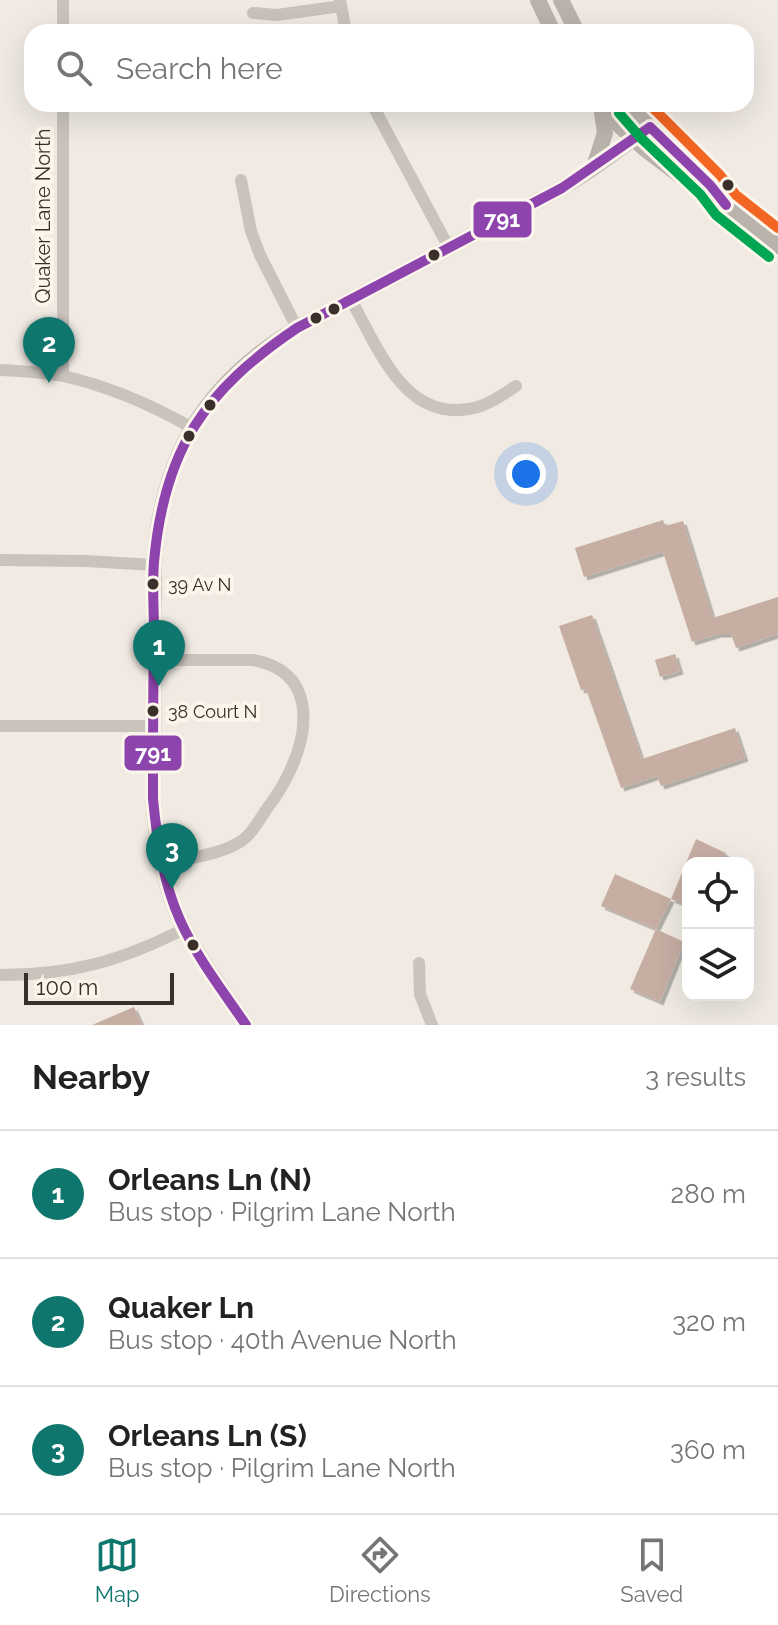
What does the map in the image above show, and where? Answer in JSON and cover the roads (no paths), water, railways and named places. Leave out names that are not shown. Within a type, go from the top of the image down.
[{"type":"street","points":[[63,0],[63,24]]},
{"type":"street","points":[[538,0],[549,24]]},
{"type":"street","points":[[561,0],[573,24]]},
{"type":"street","points":[[253,13],[277,15],[340,3],[344,24]]},
{"type":"street","name":"Quaker Lane North","points":[[63,112],[63,376]]},
{"type":"street","points":[[376,112],[449,248]]},
{"type":"street","points":[[594,167],[605,133],[603,112]]},
{"type":"street","points":[[608,112],[633,139],[778,246]]},
{"type":"street","points":[[637,112],[726,205]]},
{"type":"street","points":[[246,1025],[184,929],[161,864],[156,837],[153,726],[156,534],[162,502],[184,441],[222,388],[268,346],[550,195],[650,127]]},
{"type":"street","points":[[241,180],[251,231],[260,255],[297,328]]},
{"type":"street","points":[[351,300],[391,371],[413,396],[453,410],[478,407],[516,386]]},
{"type":"street","points":[[0,370],[63,376],[144,403],[192,428]]},
{"type":"street","points":[[0,560],[154,565]]},
{"type":"street","points":[[154,660],[253,660],[267,663],[290,676],[302,699],[303,712],[297,755],[289,775],[245,838],[217,851],[161,864]]},
{"type":"street","points":[[0,726],[153,726]]},
{"type":"street","points":[[0,975],[41,974],[105,963],[135,953],[184,929]]},
{"type":"street","points":[[419,963],[420,994],[432,1025]]},
{"type":"place","name":"Quaker Ln","points":[[49,383]]},
{"type":"place","name":"39 Av N","points":[[153,584]]},
{"type":"place","name":"Orleans Ln (N)","points":[[159,686]]},
{"type":"place","name":"38 Court N","points":[[153,711]]},
{"type":"place","name":"Orleans Ln (S)","points":[[172,889]]}]
